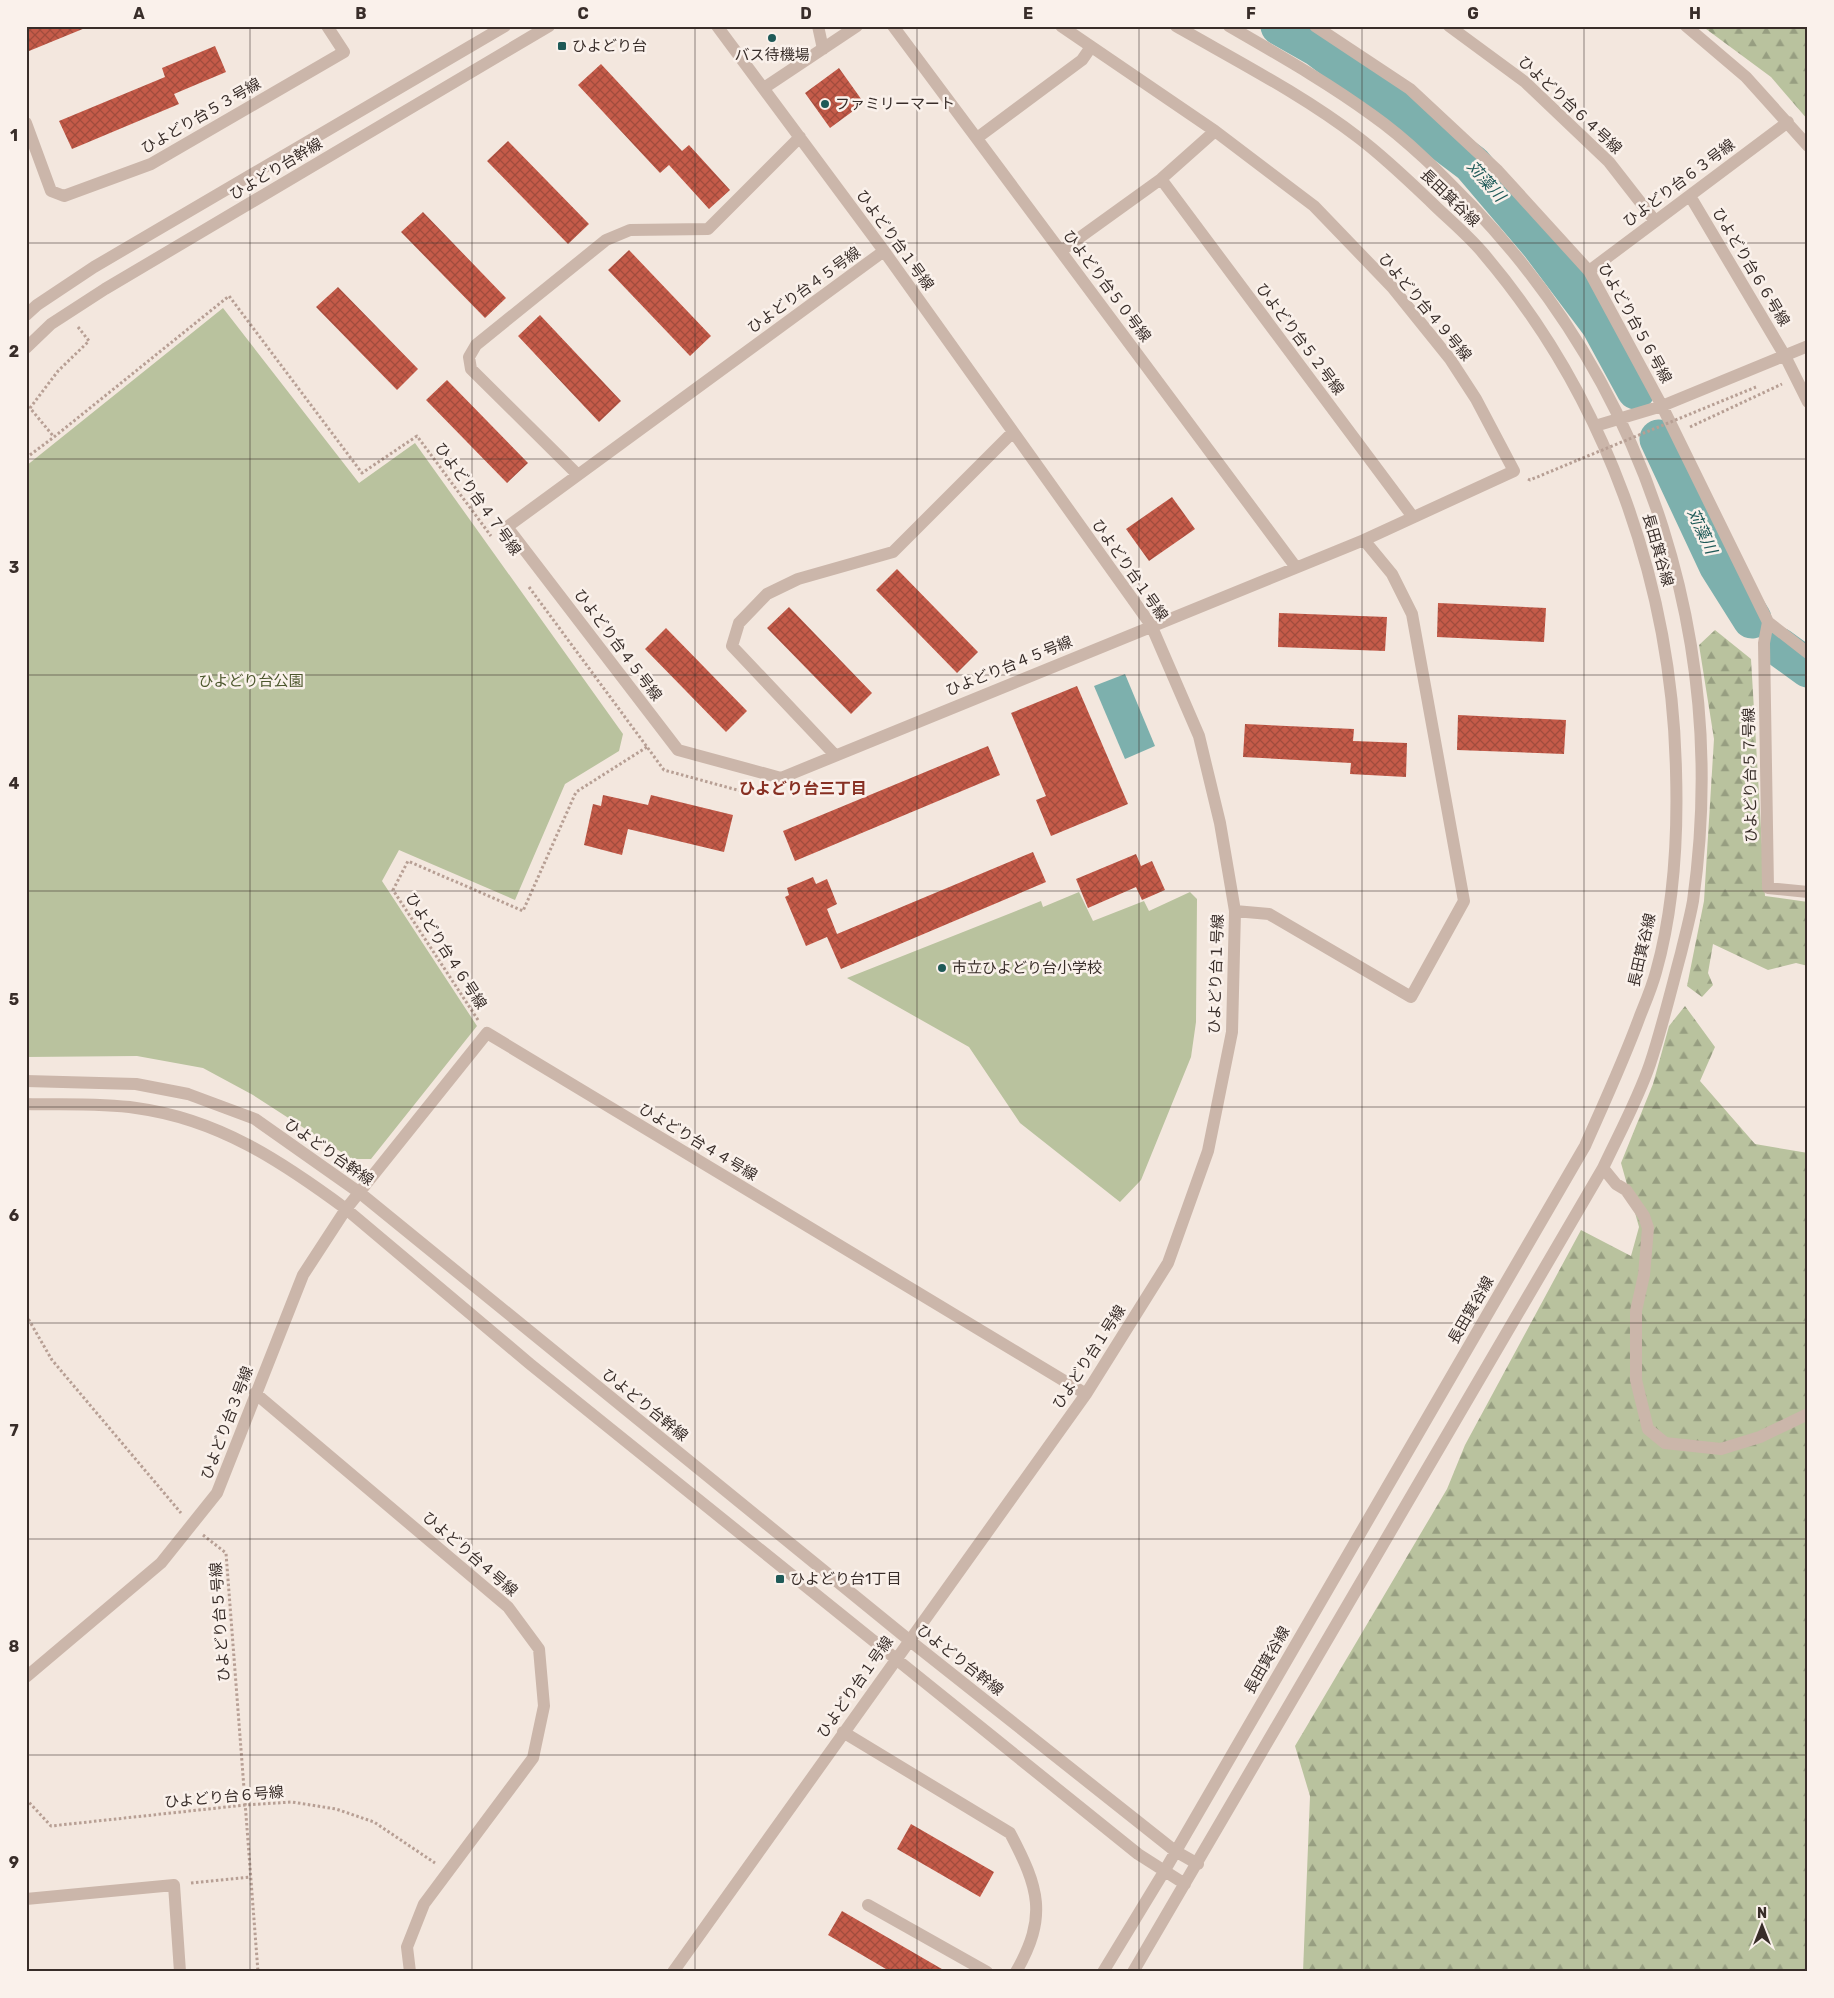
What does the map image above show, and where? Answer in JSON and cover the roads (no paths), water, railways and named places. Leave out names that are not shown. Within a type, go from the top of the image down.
[{"type":"street","name":"ひよどり台５３号線","points":[[26,123],[51,191],[64,196],[151,164],[344,52],[327,26]]},
{"type":"street","name":"ひよどり台幹線","points":[[26,314],[94,267],[504,26]]},
{"type":"street","name":"ひよどり台幹線","points":[[26,348],[51,324],[105,289],[550,26]]},
{"type":"street","name":"ひよどり台１号線","points":[[673,1972],[1086,1394],[1168,1263],[1208,1151],[1232,1032],[1235,912],[1220,823],[1199,736],[1151,626],[884,251],[717,26]]},
{"type":"street","points":[[818,26],[823,49]]},
{"type":"street","points":[[764,88],[857,26]]},
{"type":"street","name":"ひよどり台５０号線","points":[[893,26],[1295,566]]},
{"type":"street","name":"ひよどり台４９号線","points":[[1061,26],[1216,130],[1314,206],[1392,287],[1450,359],[1476,399],[1514,471],[1413,517]]},
{"type":"street","name":"長田箕谷線","points":[[1103,1972],[1165,1870],[1585,1146],[1626,1054],[1656,972],[1670,901],[1677,813],[1675,714],[1649,572],[1628,506],[1596,426],[1571,380],[1526,309],[1481,251],[1414,186],[1359,138],[1270,80],[1176,26]]},
{"type":"street","name":"長田箕谷線","points":[[1133,1972],[1198,1864],[1603,1168],[1649,1065],[1674,978],[1693,904],[1702,813],[1701,712],[1676,565],[1654,498],[1621,418],[1596,370],[1548,295],[1502,238],[1435,168],[1373,116],[1229,26]]},
{"type":"street","name":"ひよどり台５６号線","points":[[1314,26],[1410,89],[1498,171],[1589,271],[1676,433],[1768,622],[1808,652]]},
{"type":"street","name":"ひよどり台６４号線","points":[[1449,26],[1525,82],[1608,162],[1656,221]]},
{"type":"street","points":[[1686,26],[1746,76],[1808,146]]},
{"type":"street","points":[[977,138],[1082,60],[1091,47]]},
{"type":"street","name":"ひよどり台６３号線","points":[[1589,271],[1788,122]]},
{"type":"street","points":[[1061,251],[1161,179],[1216,130]]},
{"type":"street","points":[[578,476],[471,369],[470,357],[476,345],[606,240],[630,230],[708,230],[800,137]]},
{"type":"street","name":"ひよどり台５２号線","points":[[1161,179],[1413,517]]},
{"type":"street","name":"ひよどり台６６号線","points":[[1690,196],[1785,356],[1808,402]]},
{"type":"street","name":"ひよどり台４５号線","points":[[884,251],[508,527],[678,750],[781,778],[1151,626]]},
{"type":"street","points":[[1596,426],[1662,406],[1808,346]]},
{"type":"street","points":[[836,755],[732,646],[739,623],[768,594],[798,579],[893,552],[1013,432]]},
{"type":"street","points":[[1151,626],[1295,566],[1364,540],[1413,517]]},
{"type":"street","points":[[1235,912],[1269,914],[1411,997],[1464,901],[1412,614],[1392,574],[1364,540]]},
{"type":"street","name":"ひよどり台５７号線","points":[[1768,622],[1764,643],[1768,888],[1808,892]]},
{"type":"street","name":"ひよどり台４４号線","points":[[360,1193],[487,1033],[1086,1394]]},
{"type":"street","name":"ひよどり台幹線","points":[[26,1081],[136,1084],[188,1094],[255,1119],[360,1193],[909,1640],[1175,1851],[1198,1864]]},
{"type":"street","points":[[26,1104],[136,1108],[185,1118],[246,1142],[346,1209],[530,1364],[1138,1854],[1186,1884]]},
{"type":"street","points":[[1603,1168],[1616,1184],[1626,1190],[1644,1216],[1648,1228],[1644,1275],[1636,1312],[1636,1380],[1648,1429],[1665,1443],[1721,1449],[1760,1437],[1808,1414]]},
{"type":"street","points":[[346,1209],[360,1193]]},
{"type":"street","name":"ひよどり台３号線","points":[[26,1677],[161,1563],[217,1493],[303,1275],[346,1209]]},
{"type":"street","name":"ひよどり台４号線","points":[[255,1393],[508,1607],[539,1649],[544,1706],[533,1758],[424,1904],[407,1947],[410,1972]]},
{"type":"street","points":[[843,1732],[1010,1833],[1024,1859],[1036,1907],[1037,1923],[1016,1972]]},
{"type":"street","points":[[26,1899],[174,1885],[180,1972]]},
{"type":"street","points":[[868,1905],[987,1972]]},
{"type":"water","points":[[1125,674],[1155,746],[1125,759],[1094,686]]},
{"type":"waterway","name":"苅藻川","points":[[1280,26],[1317,47],[1472,164],[1540,244],[1600,324],[1636,390]]},
{"type":"waterway","name":"苅藻川","points":[[1659,439],[1718,565],[1752,619]]},
{"type":"waterway","name":"苅藻川","points":[[1779,647],[1808,668]]},
{"type":"place","name":"バス待機場","points":[[772,38]]},
{"type":"place","name":"ひよどり台","points":[[562,46]]},
{"type":"place","name":"ファミリーマート","points":[[825,104]]},
{"type":"place","name":"市立ひよどり台小学校","points":[[942,968]]},
{"type":"place","name":"ひよどり台1丁目","points":[[780,1579]]},
{"type":"district","name":"ひよどり台三丁目","points":[[803,788]]},
{"type":"park label","name":"ひよどり台公園","points":[[251,681]]}]
